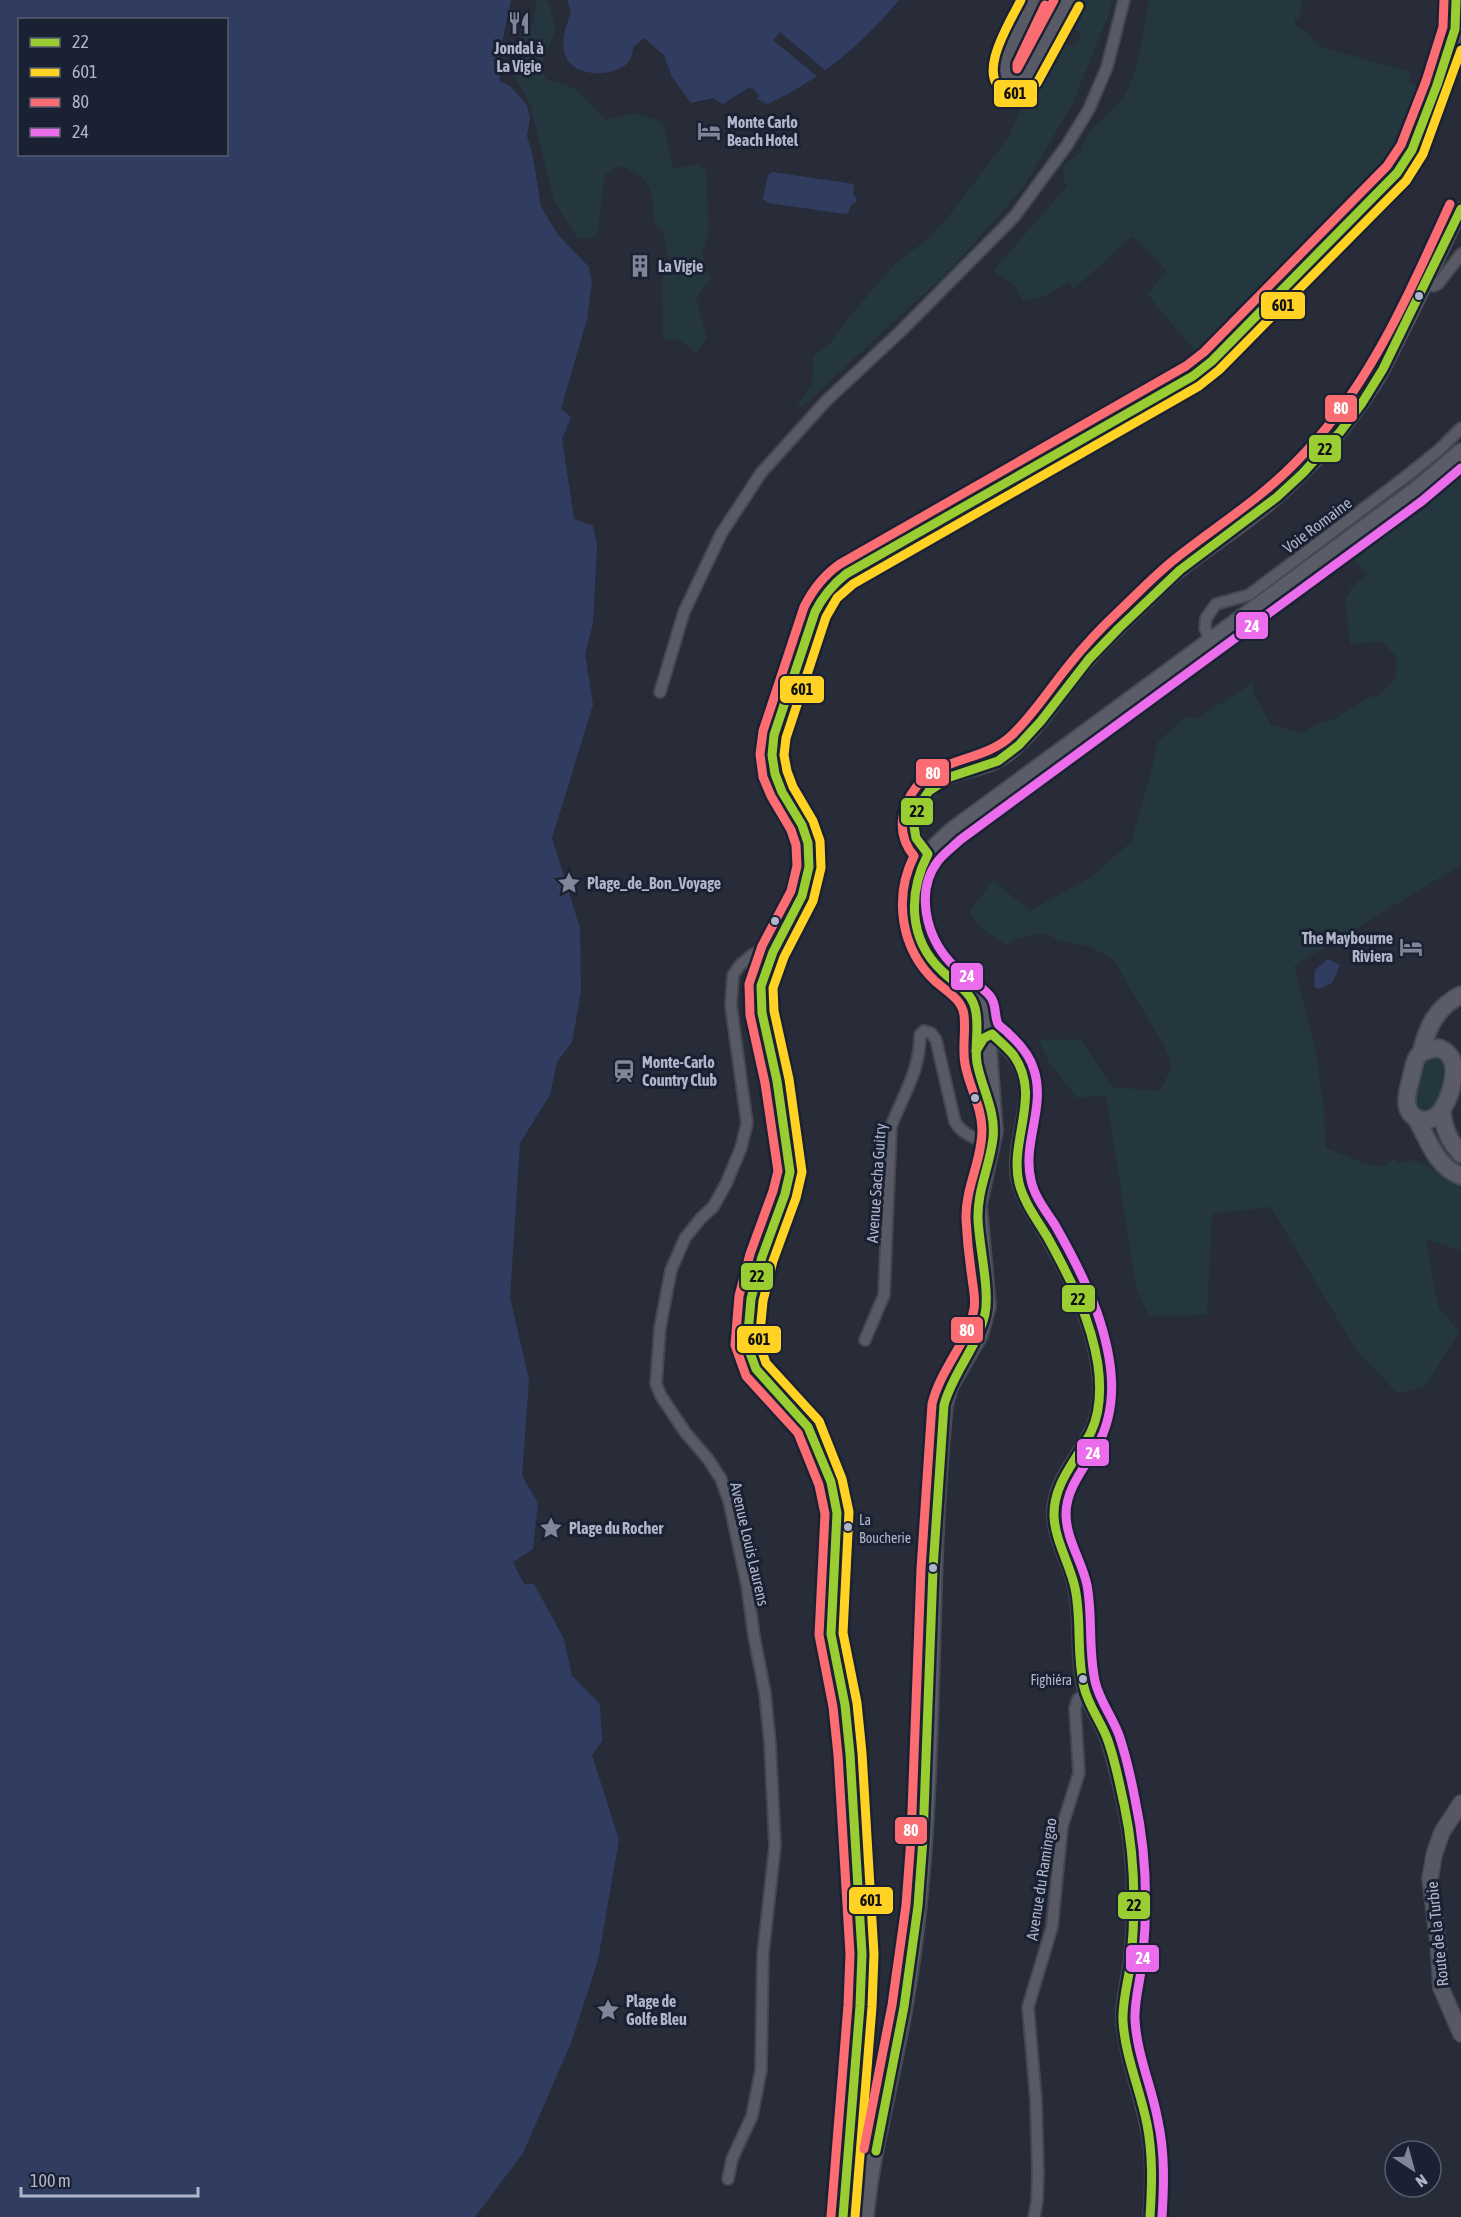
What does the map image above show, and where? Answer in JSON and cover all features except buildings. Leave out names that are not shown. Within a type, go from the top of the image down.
[{"type":"main road","points":[[843,2217],[860,2006],[861,1954],[850,1754],[845,1705],[831,1634],[837,1514],[831,1482],[808,1427],[756,1370],[747,1345],[751,1299],[762,1257],[785,1194],[789,1172],[788,1149],[778,1090],[762,1013],[761,986],[772,952],[802,896],[809,867],[808,843],[802,825],[782,792],[775,774],[771,755],[774,735],[815,612],[822,597],[831,586],[846,574],[1193,376],[1212,361],[1385,187],[1405,162],[1451,46],[1455,29],[1456,0]]},
{"type":"main road","points":[[865,2217],[904,2007],[918,1906],[924,1839],[933,1569],[944,1405],[950,1385],[974,1347],[987,1306],[978,1205],[994,1131],[992,1105],[982,1040],[971,996],[939,968],[922,946],[915,923],[913,903],[920,868],[928,854],[952,831],[1414,491],[1461,452]]},
{"type":"main road","points":[[1416,1118],[1430,1119],[1442,1111],[1447,1100],[1458,1066],[1437,1028],[1439,1021],[1461,996]]},
{"type":"main road","points":[[1459,1177],[1438,1158],[1416,1118],[1409,1111],[1407,1097],[1416,1060],[1421,1053],[1428,1027],[1434,1017],[1452,1000],[1461,996]]},
{"type":"main road","points":[[1421,1053],[1430,1049],[1449,1050]]},
{"type":"main road","points":[[1442,1111],[1447,1136],[1461,1154]]},
{"type":"main road","name":"Route de la Turbie","points":[[1461,1803],[1442,1832],[1434,1855],[1430,1879],[1441,1988],[1461,2034]]},
{"type":"street","points":[[1034,0],[1005,61],[1004,71],[1009,80],[1013,82],[1020,82],[1028,76],[1068,0]]},
{"type":"street","points":[[660,692],[684,612],[721,534],[756,482],[787,443],[826,401],[1014,217],[1067,145],[1089,109],[1107,67],[1124,0]]},
{"type":"street","points":[[928,854],[918,843],[914,832],[915,818],[920,804],[933,787],[1006,756],[1044,717],[1089,659],[1158,589],[1184,566],[1253,517],[1307,468],[1332,441],[1373,387],[1427,283],[1461,210]]},
{"type":"street","points":[[1427,283],[1433,286],[1438,284],[1461,254]]},
{"type":"street","name":"Voie Romaine","points":[[1211,642],[1205,628],[1206,618],[1216,604],[1249,595],[1391,488],[1439,450],[1461,428]]},
{"type":"street","name":"Avenue Louis Laurens","points":[[728,2179],[732,2159],[752,2116],[761,2070],[763,1954],[775,1846],[765,1693],[747,1585],[721,1479],[708,1459],[685,1432],[656,1384],[660,1328],[671,1270],[685,1238],[700,1218],[713,1207],[726,1184],[741,1148],[747,1123],[731,1006],[733,975],[740,965],[752,955],[760,951],[772,952]]},
{"type":"street","name":"Avenue Sacha Guitry","points":[[864,1340],[884,1295],[891,1127],[912,1081],[920,1053],[920,1035],[924,1031],[931,1033],[936,1040],[955,1122],[960,1130],[992,1144]]},
{"type":"street","points":[[982,1040],[1006,1049],[1014,1055],[1022,1070],[1027,1091],[1017,1163],[1019,1184],[1051,1243],[1090,1326],[1101,1390],[1097,1416],[1090,1433],[1063,1475],[1055,1502],[1054,1516],[1057,1534],[1075,1587],[1079,1617],[1079,1660],[1085,1694],[1107,1737],[1131,1837],[1134,1891],[1132,1954],[1123,2021],[1150,2137],[1150,2217]]},
{"type":"street","name":"Avenue du Ramingao","points":[[1034,2217],[1038,2174],[1036,2100],[1028,2007],[1052,1927],[1062,1827],[1079,1773],[1075,1708],[1078,1699],[1085,1694]]},
{"type":"shaded area","points":[[536,0],[548,1],[556,30],[541,65],[546,79],[576,89],[605,120],[635,113],[663,122],[673,169],[696,164],[706,170],[709,232],[702,254],[710,279],[696,299],[707,338],[696,353],[678,339],[663,340],[662,275],[671,271],[662,229],[655,226],[652,195],[646,181],[620,166],[605,174],[597,237],[578,239],[554,201],[530,104],[515,77],[513,45],[533,24]]},
{"type":"shaded area","points":[[1043,0],[1056,0],[1020,68],[1016,67],[1018,55]]},
{"type":"shaded area","points":[[1079,0],[1112,0],[1108,16],[1073,103],[1023,188],[944,277],[804,405],[795,408],[812,385],[813,357],[831,342],[849,317],[896,263],[929,238],[948,217],[1008,138],[1024,102],[1056,44],[1064,42],[1075,47],[1081,33],[1073,28],[1070,18]]},
{"type":"shaded area","points":[[1149,0],[1302,0],[1300,18],[1295,19],[1295,26],[1307,32],[1320,47],[1411,72],[1408,81],[1421,87],[1391,158],[1198,355],[1147,294],[1167,271],[1132,236],[1073,290],[1069,282],[1039,299],[1035,297],[1023,301],[1015,286],[993,271],[1067,186],[1064,181],[1063,166],[1082,150],[1087,135],[1117,105],[1128,90],[1140,52]]},
{"type":"shaded area","points":[[1461,474],[1461,865],[1294,966],[1315,1047],[1324,1110],[1326,1148],[1369,1165],[1384,1166],[1394,1159],[1399,1163],[1413,1160],[1426,1165],[1461,1187],[1461,1251],[1426,1239],[1438,1306],[1459,1332],[1425,1387],[1397,1393],[1358,1353],[1271,1207],[1212,1214],[1207,1315],[1149,1316],[1136,1287],[1106,1095],[1077,1098],[1049,1062],[1039,1040],[1081,1039],[1112,1087],[1160,1091],[1172,1066],[1163,1044],[1113,959],[1091,947],[1058,940],[1043,933],[1015,940],[1006,945],[982,929],[969,912],[993,880],[1030,911],[1091,877],[1131,842],[1157,743],[1184,717],[1198,718],[1254,682],[1252,690],[1271,725],[1301,733],[1317,724],[1334,719],[1367,698],[1380,695],[1396,678],[1396,656],[1381,642],[1350,644],[1345,601],[1352,587],[1368,574],[1350,557]]},
{"type":"shaded area","points":[[1432,1057],[1441,1060],[1442,1084],[1434,1107],[1424,1111],[1416,1105],[1415,1099],[1425,1062]]},
{"type":"water","points":[[0,0],[511,0],[498,62],[500,81],[510,86],[527,105],[530,118],[527,136],[533,157],[541,207],[558,235],[589,267],[592,282],[587,319],[561,409],[571,417],[562,439],[574,519],[593,526],[597,544],[593,624],[585,653],[593,705],[552,838],[580,928],[581,992],[572,1042],[557,1062],[550,1095],[520,1143],[510,1297],[529,1380],[522,1476],[538,1503],[533,1549],[513,1562],[524,1584],[534,1584],[564,1639],[572,1676],[600,1704],[602,1741],[592,1755],[619,1840],[598,1960],[571,2043],[523,2153],[475,2217],[0,2217]]},
{"type":"water","points":[[567,0],[899,0],[856,45],[805,84],[768,104],[757,99],[759,96],[754,89],[748,88],[723,104],[713,98],[691,103],[672,77],[664,55],[644,38],[633,47],[630,60],[616,70],[596,73],[578,69],[571,64],[564,51],[564,34],[571,12]]},
{"type":"water","points":[[772,172],[854,184],[853,195],[857,199],[856,202],[845,214],[768,203],[763,199],[768,175]]},
{"type":"water","points":[[1328,959],[1340,965],[1332,983],[1318,989],[1314,987],[1315,970]]},
{"type":"pier","points":[[780,32],[827,72],[819,78],[773,40]]},
{"type":"transit line","name":"601","points":[[1021,0],[1003,34],[994,62],[993,75],[997,85],[1011,93],[1023,92],[1037,83],[1079,6]]},
{"type":"transit line","name":"80","points":[[1045,5],[1017,64],[1017,69],[1054,0]]},
{"type":"transit line","name":"80","points":[[831,2216],[850,1954],[838,1755],[833,1707],[819,1635],[825,1514],[819,1485],[798,1433],[746,1376],[735,1345],[739,1296],[750,1254],[778,1171],[765,1083],[750,1015],[749,984],[762,946],[791,891],[797,866],[796,845],[791,830],[771,796],[763,777],[760,754],[763,731],[804,607],[815,588],[829,573],[840,564],[1186,366],[1204,352],[1387,166],[1401,145],[1426,81],[1443,27],[1444,0]]},
{"type":"transit line","name":"22","points":[[843,2217],[862,1954],[850,1754],[845,1705],[831,1634],[837,1513],[831,1482],[808,1427],[756,1369],[747,1345],[751,1299],[762,1257],[785,1194],[790,1172],[777,1081],[762,1013],[761,986],[773,952],[802,896],[809,867],[808,843],[802,825],[782,792],[775,774],[772,755],[774,735],[815,612],[828,591],[841,578],[1193,376],[1212,361],[1397,173],[1412,150],[1437,85],[1455,29],[1456,0]]},
{"type":"transit line","name":"601","points":[[855,2217],[872,2007],[874,1954],[862,1753],[857,1703],[843,1633],[849,1512],[842,1479],[819,1421],[766,1363],[759,1343],[763,1301],[773,1261],[796,1198],[802,1172],[789,1079],[774,1011],[773,988],[784,957],[813,901],[821,868],[820,841],[813,821],[793,787],[787,771],[784,755],[786,738],[826,617],[837,598],[853,584],[1199,386],[1219,370],[1406,181],[1423,154],[1461,50]]},
{"type":"transit line","name":"80","points":[[864,2149],[892,2005],[906,1905],[911,1838],[921,1569],[932,1404],[941,1380],[966,1334],[974,1309],[975,1297],[969,1256],[966,1208],[982,1130],[980,1113],[965,1064],[963,1009],[957,1000],[923,968],[914,954],[904,922],[902,906],[904,889],[907,872],[914,856],[904,839],[902,821],[904,812],[911,794],[927,776],[938,769],[989,750],[1012,735],[1035,710],[1093,637],[1153,578],[1252,501],[1295,463],[1321,434],[1365,373],[1402,307],[1450,204]]},
{"type":"transit line","name":"22","points":[[876,2151],[904,2007],[918,1906],[923,1839],[933,1569],[944,1405],[985,1314],[986,1293],[978,1208],[993,1138],[991,1109],[977,1063],[977,1022],[973,1002],[966,992],[931,958],[917,930],[915,915],[917,884],[928,854],[916,838],[914,826],[918,807],[929,791],[950,777],[998,761],[1019,745],[1041,721],[1089,659],[1119,628],[1180,570],[1277,497],[1303,473],[1340,432],[1362,403],[1383,369],[1461,209]]},
{"type":"transit line","name":"24","points":[[1162,2217],[1162,2145],[1135,2020],[1145,1915],[1142,1837],[1122,1743],[1099,1695],[1095,1681],[1087,1585],[1071,1541],[1066,1514],[1072,1487],[1096,1448],[1109,1415],[1111,1380],[1107,1346],[1097,1312],[1078,1268],[1035,1192],[1031,1180],[1029,1152],[1037,1098],[1037,1084],[1032,1065],[1021,1046],[998,1024],[994,1003],[990,996],[955,967],[942,951],[926,913],[927,886],[938,861],[960,840],[1422,501],[1461,468]]},
{"type":"transit line","name":"22","points":[[976,1051],[984,1038],[992,1034],[1014,1056],[1022,1071],[1025,1102],[1018,1151],[1019,1183],[1028,1205],[1048,1238],[1079,1299],[1095,1348],[1098,1365],[1100,1391],[1097,1416],[1091,1432],[1057,1493],[1054,1516],[1057,1534],[1075,1588],[1084,1687],[1107,1738],[1128,1823],[1134,1882],[1134,1920],[1123,2021],[1124,2034],[1149,2136],[1152,2170],[1150,2217]]},
{"type":"place","name":"Jondal à La Vigie","points":[[519,23]]},
{"type":"place","name":"Monte Carlo Beach Hotel","points":[[709,131]]},
{"type":"place","name":"La Vigie","points":[[640,266]]},
{"type":"place","name":"Plage_de_Bon_Voyage","points":[[569,883]]},
{"type":"place","name":"The Maybourne Riviera","points":[[1411,947]]},
{"type":"place","name":"Monte-Carlo Country Club","points":[[624,1071]]},
{"type":"place","name":"La Boucherie","points":[[848,1527]]},
{"type":"place","name":"Plage du Rocher","points":[[551,1528]]},
{"type":"place","name":"Fighiéra","points":[[1083,1679]]},
{"type":"place","name":"Plage de Golfe Bleu","points":[[608,2010]]}]
